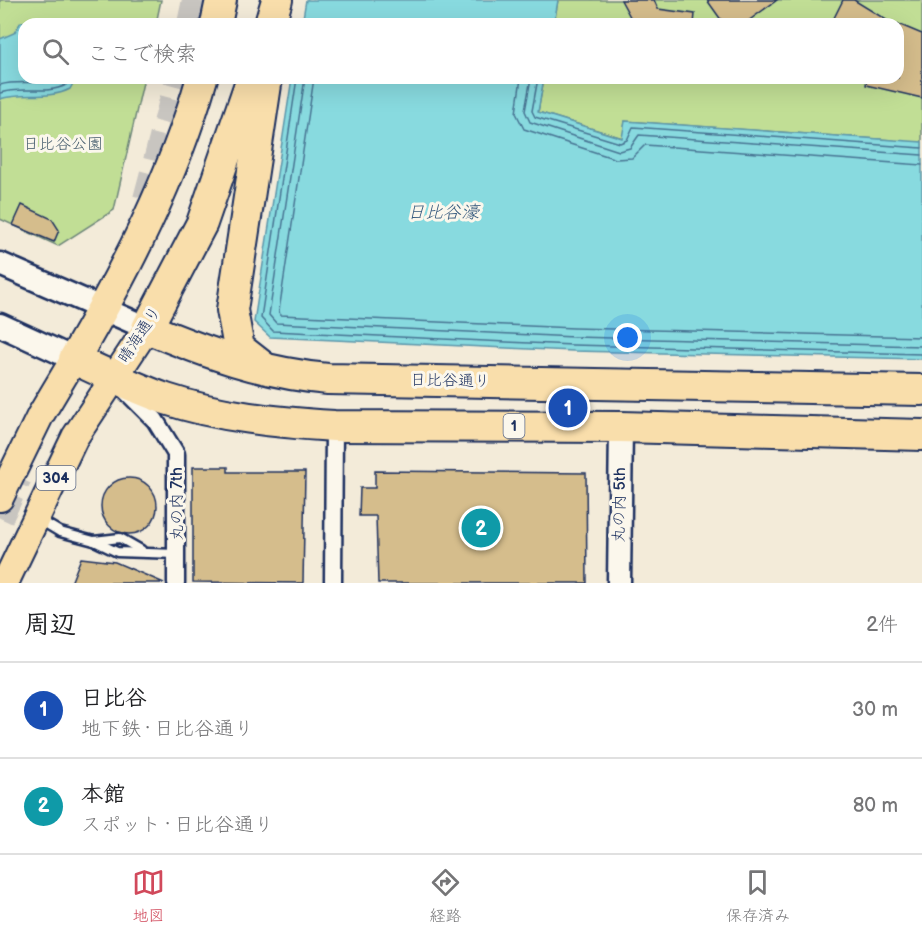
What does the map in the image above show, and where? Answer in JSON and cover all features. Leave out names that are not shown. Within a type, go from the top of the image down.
[{"type":"highway","points":[[217,18],[221,0]]},
{"type":"highway","points":[[74,359],[126,269],[185,136],[200,84]]},
{"type":"highway","name":"晴海通り","points":[[147,328],[202,223],[250,84]]},
{"type":"highway","points":[[266,84],[232,310],[239,348],[253,361],[273,372]]},
{"type":"highway","name":"日比谷通り","points":[[147,328],[192,347],[273,372],[328,379],[922,390]]},
{"type":"highway","name":"1","points":[[74,359],[166,399],[208,411],[251,419],[334,426],[621,427],[922,435]]},
{"type":"main road","name":"日比谷通り","points":[[0,264],[147,328]]},
{"type":"main road","points":[[0,325],[74,359]]},
{"type":"main road","name":"晴海通り","points":[[5,583],[75,437],[147,328]]},
{"type":"main road","name":"304","points":[[0,498],[40,416],[74,359]]},
{"type":"main road","name":"丸の内 5th","points":[[619,583],[621,427]]},
{"type":"street","name":"丸の内 7th","points":[[113,377],[155,420],[176,454],[176,583]]},
{"type":"street","points":[[333,583],[334,426]]},
{"type":"lane","points":[[36,518],[60,531],[94,541],[117,552],[142,551],[177,554]]},
{"type":"lane","points":[[94,541],[120,538],[142,551]]},
{"type":"green space","name":"日比谷公園","points":[[0,0],[161,0],[157,18],[18,18],[18,84],[143,84],[114,210],[58,246],[0,219]]},
{"type":"green space","points":[[558,0],[922,0],[922,147],[892,140],[625,121],[623,138],[538,112],[543,84],[904,84],[904,18],[555,18]]},
{"type":"water","points":[[306,0],[558,0],[555,18],[303,18]]},
{"type":"water","points":[[18,27],[18,84],[73,84],[70,89],[53,94],[0,99],[0,39],[14,33]]},
{"type":"water","name":"日比谷濠","points":[[291,84],[543,84],[538,112],[622,138],[625,121],[922,142],[922,359],[573,351],[270,337],[254,322]]},
{"type":"building","points":[[621,0],[654,0],[658,9],[695,14],[695,18],[631,18]]},
{"type":"building","points":[[707,0],[777,0],[752,18],[720,18]]},
{"type":"building","points":[[843,0],[854,0],[883,18],[834,18]]},
{"type":"building","points":[[904,26],[922,34],[922,98],[866,85],[904,84]]},
{"type":"building","points":[[22,205],[52,219],[59,230],[54,242],[13,225]]},
{"type":"building","points":[[193,467],[228,467],[228,472],[305,472],[303,583],[193,582]]},
{"type":"building","points":[[375,471],[586,473],[587,583],[378,583],[376,516],[359,516],[360,488],[375,488]]},
{"type":"building","points":[[123,478],[135,478],[145,482],[153,490],[157,506],[153,522],[145,530],[135,534],[123,534],[113,530],[105,522],[101,512],[101,500],[105,490],[113,482]]},
{"type":"building","points":[[81,558],[115,562],[164,583],[71,583]]},
{"type":"tunnel","points":[[191,18],[195,0]]},
{"type":"tunnel","points":[[146,199],[176,84]]},
{"type":"tunnel","points":[[0,518],[19,478]]},
{"type":"place","name":"日比谷","points":[[568,408]]},
{"type":"place","name":"本館","points":[[481,528]]}]
